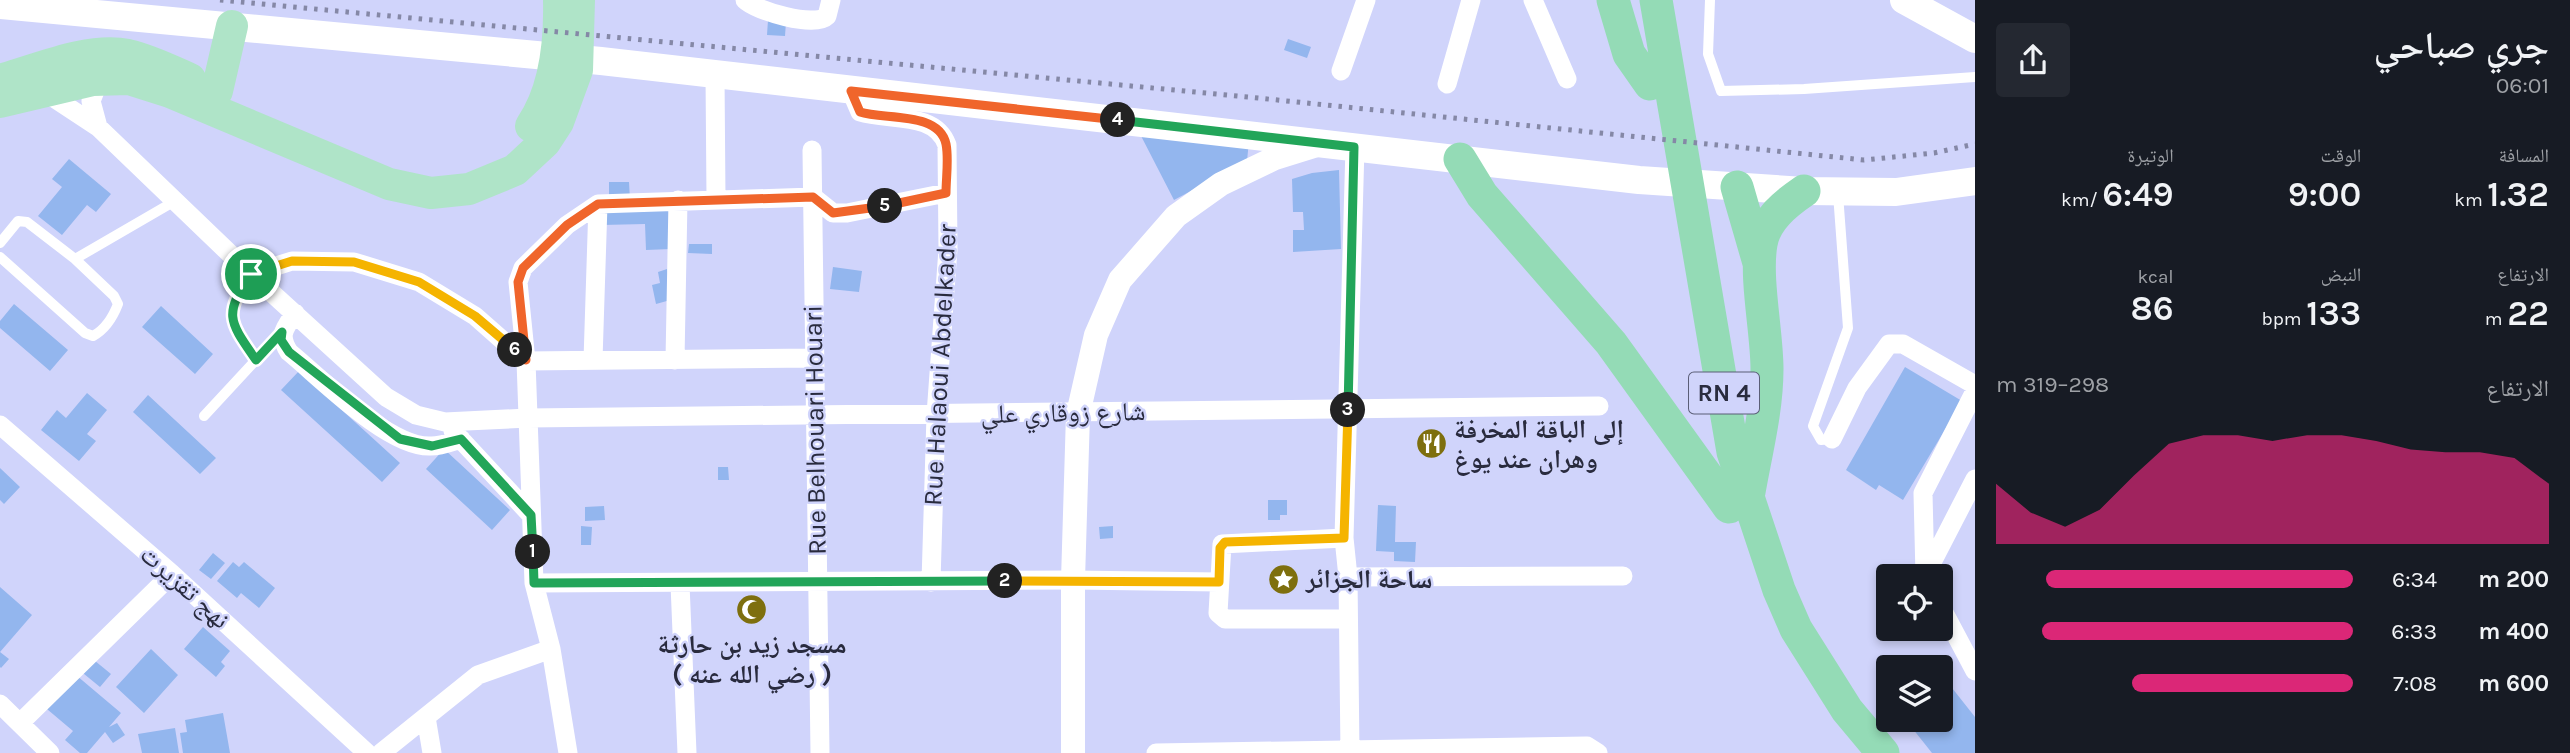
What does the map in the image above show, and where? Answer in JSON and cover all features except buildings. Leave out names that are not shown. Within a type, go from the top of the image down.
[{"type":"highway","points":[[1613,0],[1629,54],[1650,84]]},
{"type":"highway","name":"RN 4","points":[[1636,0],[1710,432],[1738,502],[1796,629],[1847,710],[1883,753]]},
{"type":"highway","name":"RN 4","points":[[1656,0],[1733,452],[1738,502],[1767,616],[1806,687],[1857,753]]},
{"type":"highway","points":[[1460,159],[1482,195],[1611,343],[1738,502]]},
{"type":"highway","points":[[1737,187],[1762,275]]},
{"type":"highway","points":[[1738,502],[1764,411],[1768,372],[1761,244],[1772,219],[1785,204],[1804,191]]},
{"type":"main road","points":[[0,102],[89,56],[125,55],[162,66],[400,165],[440,173],[463,170],[487,163],[508,149],[527,132],[540,114],[552,74],[559,0]]},
{"type":"main road","points":[[0,80],[129,79],[159,88],[389,184],[431,193],[469,189],[503,177],[523,163],[545,142],[558,122],[577,70],[579,0]]},
{"type":"main road","points":[[1904,0],[1975,39]]},
{"type":"main road","points":[[0,5],[601,61],[1639,180],[1804,191],[1896,192],[1975,181]]},
{"type":"main road","points":[[217,91],[232,26]]},
{"type":"street","points":[[745,0],[760,11],[817,21],[827,16],[831,0]]},
{"type":"street","points":[[1341,71],[1366,0]]},
{"type":"street","points":[[1447,84],[1471,0]]},
{"type":"street","points":[[1533,0],[1567,79]]},
{"type":"street","points":[[715,75],[716,199]]},
{"type":"street","points":[[98,127],[91,101],[97,86],[112,78]]},
{"type":"street","points":[[46,79],[64,106],[98,127],[251,274],[386,397],[416,415],[445,422],[531,515]]},
{"type":"street","name":"Rue Halaoui Abdelkader","points":[[851,91],[860,112],[917,120],[943,134],[947,145],[948,249],[936,415],[931,582]]},
{"type":"street","points":[[1073,753],[1073,580],[1078,414],[1096,335],[1120,281],[1176,216],[1221,184],[1275,158],[1322,143]]},
{"type":"street","points":[[1350,751],[1348,577],[1344,538],[1354,147]]},
{"type":"street","name":"Rue Belhouari Houari","points":[[812,150],[820,753]]},
{"type":"street","points":[[568,753],[551,649],[534,583],[526,360],[518,282],[523,268],[567,225],[598,204],[813,197],[833,213],[847,213],[946,193]]},
{"type":"street","points":[[675,360],[678,200]]},
{"type":"street","points":[[593,360],[598,204]]},
{"type":"street","points":[[251,274],[292,261],[354,262],[419,282],[475,316],[526,360],[814,358]]},
{"type":"street","points":[[295,313],[282,332],[281,340],[289,352],[400,439],[432,446],[461,439]]},
{"type":"street","points":[[1832,439],[1857,388],[1889,344],[1903,344],[1975,385]]},
{"type":"street","points":[[1925,564],[1923,493],[1975,391]]},
{"type":"street","name":"شارع زوقاري علي","points":[[445,422],[527,418],[1599,407]]},
{"type":"street","name":"نهج تقزيرت","points":[[0,425],[172,574],[367,753]]},
{"type":"street","points":[[1931,564],[1975,479]]},
{"type":"street","points":[[1344,538],[1225,542],[1220,548],[1218,613],[1225,619],[1347,619]]},
{"type":"street","points":[[20,723],[172,574]]},
{"type":"street","points":[[1348,577],[1623,576]]},
{"type":"street","points":[[534,583],[1073,580],[1219,582]]},
{"type":"street","points":[[680,584],[687,753]]},
{"type":"street","points":[[1953,629],[1974,668]]},
{"type":"street","points":[[381,753],[478,675],[551,649]]},
{"type":"street","points":[[0,704],[50,753]]},
{"type":"street","points":[[426,717],[432,753]]},
{"type":"street","points":[[1156,753],[1587,746],[1598,753]]},
{"type":"lane","points":[[1710,0],[1708,54],[1721,91],[1804,89],[1975,77]]},
{"type":"lane","points":[[1832,439],[1821,440],[1814,426],[1847,328],[1838,191]]},
{"type":"lane","points":[[75,259],[175,201]]},
{"type":"lane","points":[[0,243],[18,221],[27,222],[75,259],[118,304],[101,332],[93,336],[85,333],[0,257]]},
{"type":"lane","points":[[251,274],[233,300],[233,324],[256,360]]},
{"type":"lane","points":[[204,416],[282,332]]},
{"type":"railway","points":[[220,0],[1248,97],[1864,160],[1934,153],[1975,144]]},
{"type":"place","name":"إلى الباقة المخرفة وهران عند يوغ","points":[[1431,444]]},
{"type":"place","name":"ساحة الجزائر","points":[[1283,579]]},
{"type":"place","name":"مسجد زيد بن حارثة ( رضي الله عنه )","points":[[752,609]]},
{"type":"route","points":[[851,91],[1354,147],[1344,538],[1225,542],[1220,548],[1219,582],[1073,580],[534,583],[531,515],[461,439],[425,446],[400,439],[289,352],[281,340],[282,332],[256,360],[233,324],[233,300],[251,274],[292,261],[354,262],[419,282],[475,316],[526,360],[518,282],[523,268],[567,225],[598,204],[813,197],[833,213],[847,213],[946,193],[947,145],[943,134],[933,126],[917,120],[860,112],[853,103],[851,91]]}]
